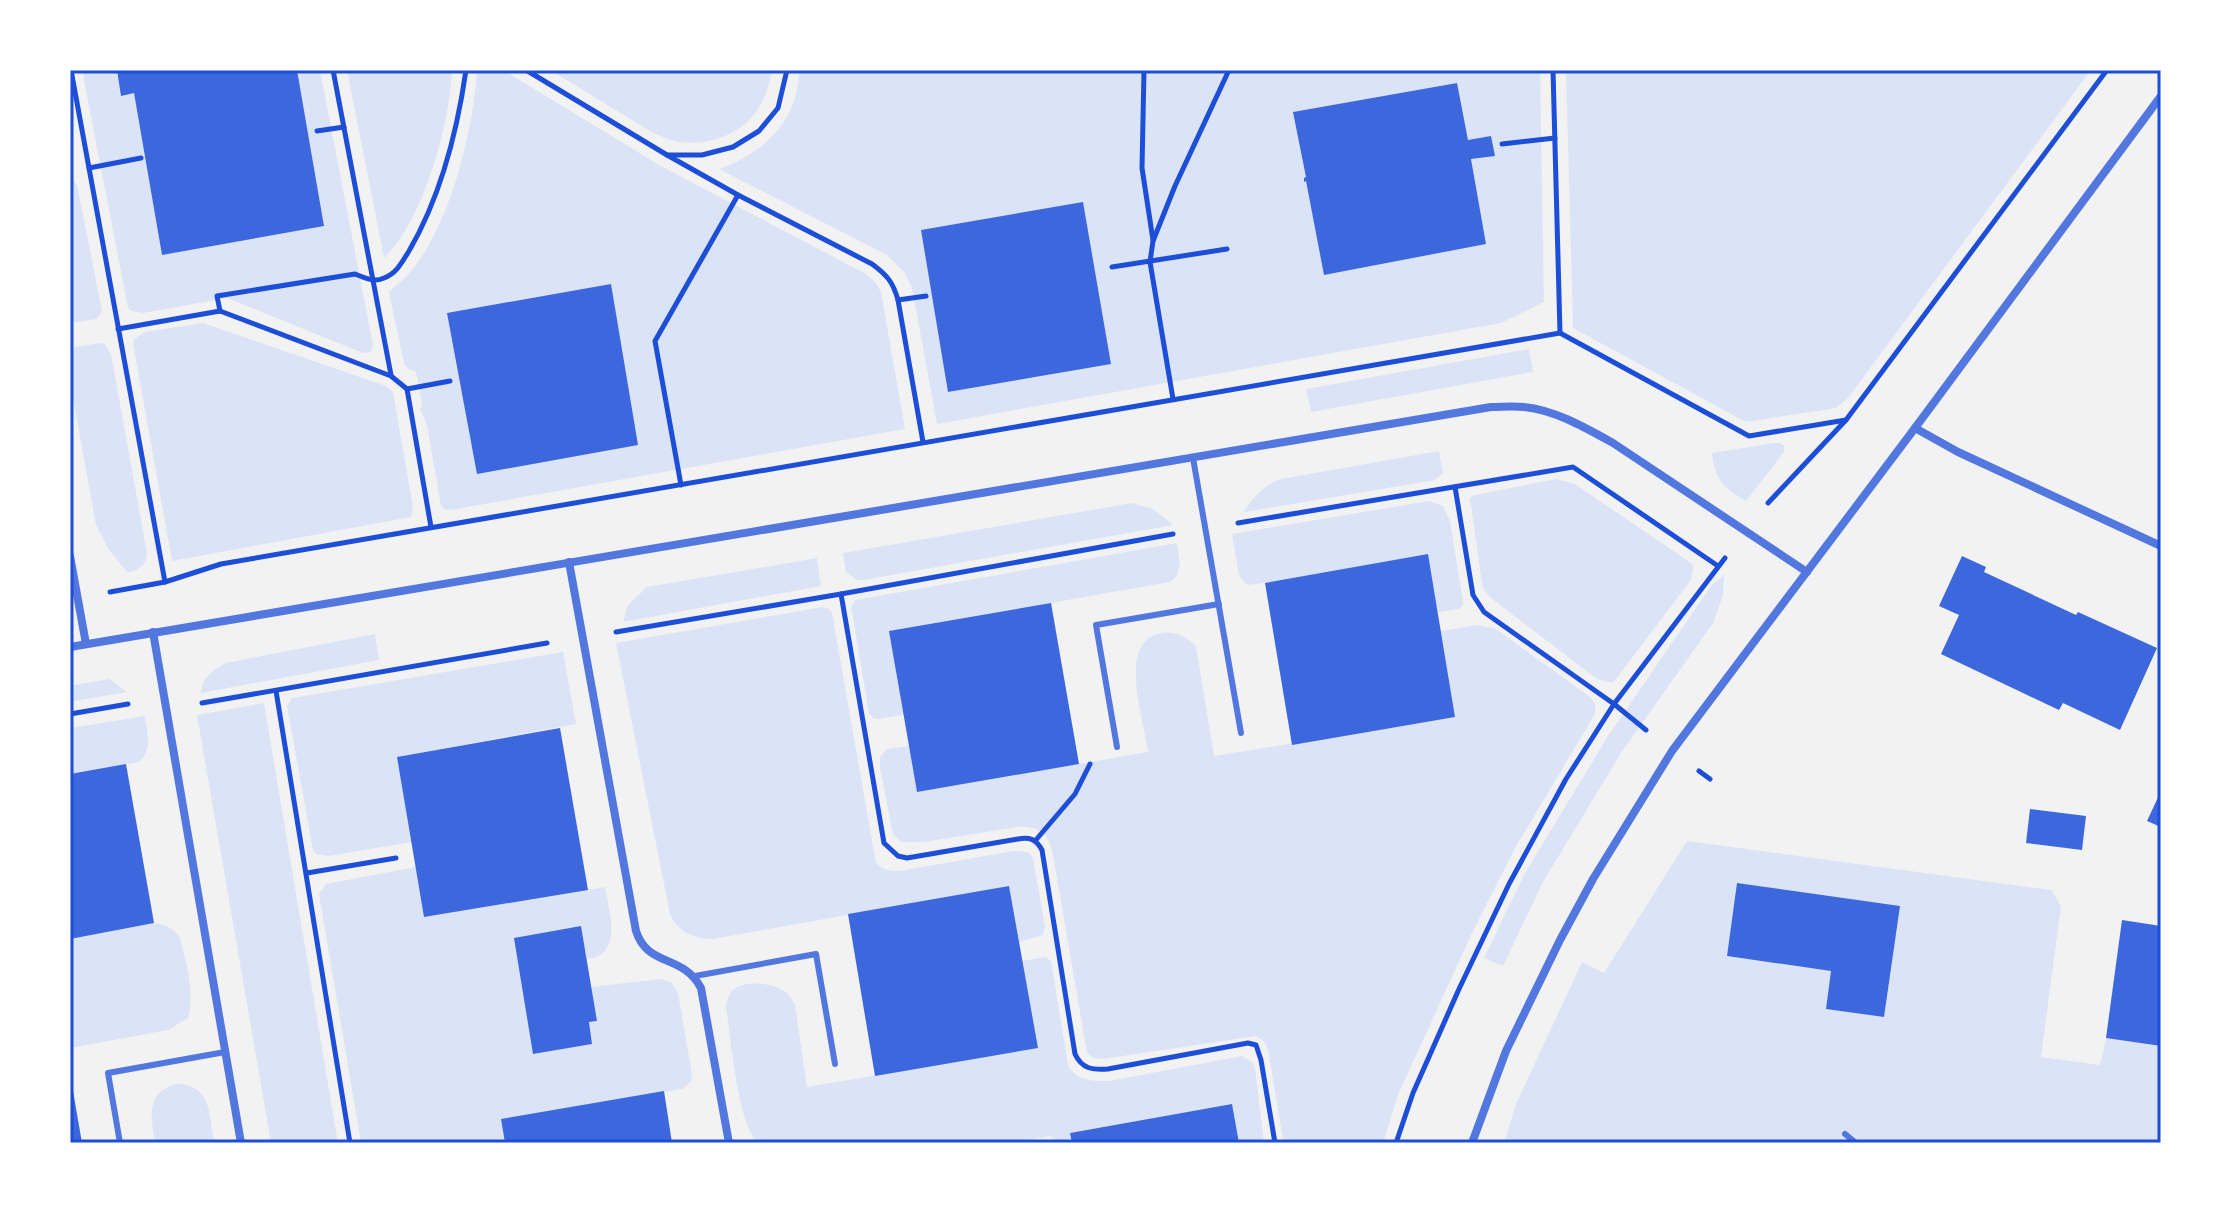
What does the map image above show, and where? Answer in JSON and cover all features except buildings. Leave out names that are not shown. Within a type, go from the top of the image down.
[{"type":"street","points":[[1472,1143],[1506,1051],[1560,940],[1593,879],[1672,751],[2161,96]]},
{"type":"street","points":[[70,647],[1491,407],[1526,407],[1561,417],[1613,443],[1807,572]]},
{"type":"street","points":[[1915,428],[1958,452],[2161,546]]},
{"type":"street","points":[[70,556],[86,644]]},
{"type":"street","points":[[569,562],[639,941],[647,951],[684,967],[695,976],[701,988],[729,1143]]},
{"type":"street","points":[[153,632],[241,1143]]},
{"type":"lane","points":[[1193,458],[1241,733]]},
{"type":"lane","points":[[1117,747],[1096,625],[1219,604]]},
{"type":"lane","points":[[695,976],[816,954],[835,1064]]},
{"type":"lane","points":[[120,1143],[108,1073],[225,1052]]},
{"type":"lane","points":[[1845,1134],[1856,1143]]},
{"type":"path","points":[[71,70],[165,582]]},
{"type":"path","points":[[333,70],[391,376]]},
{"type":"path","points":[[220,311],[217,296],[355,274],[373,281],[388,277],[399,267],[438,189],[450,150],[466,70]]},
{"type":"path","points":[[526,70],[667,155],[886,274],[894,284],[898,300],[923,443]]},
{"type":"path","points":[[667,155],[702,155],[733,147],[759,131],[778,108],[787,70]]},
{"type":"path","points":[[1144,70],[1142,168],[1153,241]]},
{"type":"path","points":[[1173,399],[1150,262],[1153,241],[1229,70]]},
{"type":"path","points":[[1553,70],[1560,333]]},
{"type":"path","points":[[1396,1143],[1413,1093],[1509,884],[1566,779],[1614,704],[1769,502],[1846,420],[2107,70]]},
{"type":"path","points":[[317,131],[344,127]]},
{"type":"path","points":[[1502,144],[1555,138]]},
{"type":"path","points":[[89,168],[141,158]]},
{"type":"path","points":[[681,485],[655,341],[738,195]]},
{"type":"path","points":[[1112,267],[1227,249]]},
{"type":"path","points":[[898,300],[926,296]]},
{"type":"path","points":[[118,329],[220,311],[391,376],[407,389],[431,527]]},
{"type":"path","points":[[78,598],[165,582],[221,564],[1560,333],[1749,436],[1846,420]]},
{"type":"path","points":[[407,389],[450,381]]},
{"type":"path","points":[[70,714],[141,702],[199,704],[1205,528],[1573,467],[1718,566]]},
{"type":"path","points":[[1455,487],[1473,595],[1484,612],[1614,704]]},
{"type":"path","points":[[841,594],[884,843],[898,856],[907,858],[1018,839],[1035,841],[1042,850],[1075,1054],[1079,1062],[1096,1070],[1108,1069],[1248,1043],[1256,1045],[1275,1143]]},
{"type":"path","points":[[276,691],[350,1143]]},
{"type":"path","points":[[1035,841],[1075,794],[1097,750],[1117,747]]},
{"type":"path","points":[[307,873],[396,858]]},
{"type":"shaded area","points":[[82,70],[117,70],[122,95],[134,93],[162,255],[324,226],[297,70],[320,70],[373,345],[371,352],[363,353],[227,298],[143,313],[128,308]]},
{"type":"shaded area","points":[[347,70],[452,70],[446,117],[432,170],[411,221],[384,258]]},
{"type":"shaded area","points":[[477,70],[503,70],[661,166],[866,274],[881,292],[905,429],[444,509],[427,425],[420,409],[422,404],[416,372],[404,364],[389,292],[412,270],[426,250],[449,202],[471,120]]},
{"type":"shaded area","points":[[550,70],[772,70],[763,100],[745,124],[721,138],[693,143],[674,141],[653,132]]},
{"type":"shaded area","points":[[799,70],[1540,70],[1544,302],[1501,323],[937,424],[912,288],[905,273],[887,255],[719,169],[750,154],[776,132],[786,119],[797,88]],"holes":[[[1456,83],[1468,140],[1491,137],[1495,156],[1471,159],[1486,244],[1325,275],[1304,182],[1306,177],[1294,112]],[[1083,203],[1111,363],[949,392],[921,230]]]},
{"type":"shaded area","points":[[1566,70],[2091,70],[1848,398],[1836,408],[1746,422],[1573,328]]},
{"type":"shaded area","points":[[70,180],[77,185],[102,311],[97,319],[70,323]]},
{"type":"shaded area","points":[[203,323],[386,386],[393,392],[413,507],[411,517],[172,561],[133,343],[145,332]]},
{"type":"shaded area","points":[[105,344],[111,354],[147,553],[141,566],[128,573],[109,550],[96,525],[70,381],[70,348]]},
{"type":"shaded area","points":[[1529,349],[1533,372],[1311,412],[1306,389]]},
{"type":"shaded area","points":[[1773,443],[1784,446],[1784,452],[1746,501],[1722,482],[1715,470],[1712,453]]},
{"type":"shaded area","points":[[1439,451],[1443,473],[1435,480],[1244,512],[1260,492],[1281,479]]},
{"type":"shaded area","points":[[1556,479],[1575,484],[1693,567],[1691,580],[1613,683],[1597,679],[1491,598],[1482,584],[1470,498]]},
{"type":"shaded area","points":[[1429,501],[1443,506],[1450,521],[1463,602],[1459,609],[1438,612],[1428,555],[1265,583],[1247,585],[1240,577],[1232,534]]},
{"type":"shaded area","points":[[1132,503],[1153,509],[1173,525],[864,580],[857,580],[846,572],[843,553]]},
{"type":"shaded area","points":[[1177,543],[1179,569],[1170,582],[890,631],[903,715],[877,719],[869,713],[851,606],[855,600]]},
{"type":"shaded area","points":[[817,558],[821,586],[623,622],[628,605],[647,587]]},
{"type":"shaded area","points":[[1724,575],[1723,595],[1713,623],[1621,753],[1543,882],[1503,966],[1484,958],[1525,873],[1608,736],[1711,586]]},
{"type":"shaded area","points":[[823,607],[832,613],[876,863],[887,870],[900,871],[1013,851],[1028,852],[1033,858],[1045,927],[1043,935],[1019,942],[1009,886],[713,939],[699,938],[677,926],[670,914],[616,643]]},
{"type":"shaded area","points":[[1477,625],[1496,629],[1590,697],[1595,704],[1595,714],[1515,848],[1472,933],[1398,1095],[1383,1143],[1285,1143],[1268,1049],[1264,1041],[1256,1036],[1093,1058],[1087,1053],[1053,855],[1046,836],[1037,829],[1025,827],[925,842],[902,842],[893,835],[880,767],[880,757],[887,749],[909,746],[917,792],[1148,752],[1136,684],[1136,666],[1140,650],[1148,639],[1162,633],[1181,636],[1196,647],[1214,756],[1455,717],[1441,631]]},
{"type":"shaded area","points":[[375,634],[379,660],[201,693],[209,675],[226,663]]},
{"type":"shaded area","points":[[563,652],[576,724],[398,757],[411,842],[330,856],[316,854],[287,706],[292,698]]},
{"type":"shaded area","points":[[109,679],[127,692],[70,702],[70,686]]},
{"type":"shaded area","points":[[264,703],[338,1143],[271,1143],[197,715]]},
{"type":"shaded area","points":[[145,716],[148,746],[139,762],[70,774],[70,728]]},
{"type":"shaded area","points":[[1687,841],[2051,890],[2061,906],[2041,1057],[2100,1065],[2106,1038],[2161,1046],[2161,1143],[1504,1143],[1516,1104],[1582,962],[1604,973]],"holes":[[[1738,883],[1900,906],[1884,1017],[1826,1009],[1831,971],[1727,956]]]},
{"type":"shaded area","points":[[416,867],[425,917],[605,887],[611,920],[610,941],[599,956],[587,959],[581,927],[533,1054],[592,1044],[589,1022],[597,1021],[591,987],[661,979],[671,982],[678,993],[691,1082],[682,1089],[501,1119],[505,1143],[361,1143],[319,894],[326,884]]},
{"type":"shaded area","points":[[154,923],[174,930],[179,936],[190,988],[188,1018],[168,1030],[70,1048],[70,939]]},
{"type":"shaded area","points":[[1045,957],[1051,961],[1071,1070],[1080,1077],[1109,1081],[1242,1056],[1255,1068],[1264,1143],[1239,1143],[1232,1104],[1070,1133],[1072,1143],[1058,1143],[1050,1136],[1011,1143],[758,1143],[751,1133],[740,1099],[726,1007],[730,994],[738,987],[758,984],[787,993],[795,1005],[807,1087],[1037,1048],[1022,961]]},
{"type":"shaded area","points":[[176,1084],[188,1085],[203,1095],[214,1143],[155,1143],[152,1107],[159,1093]]}]
